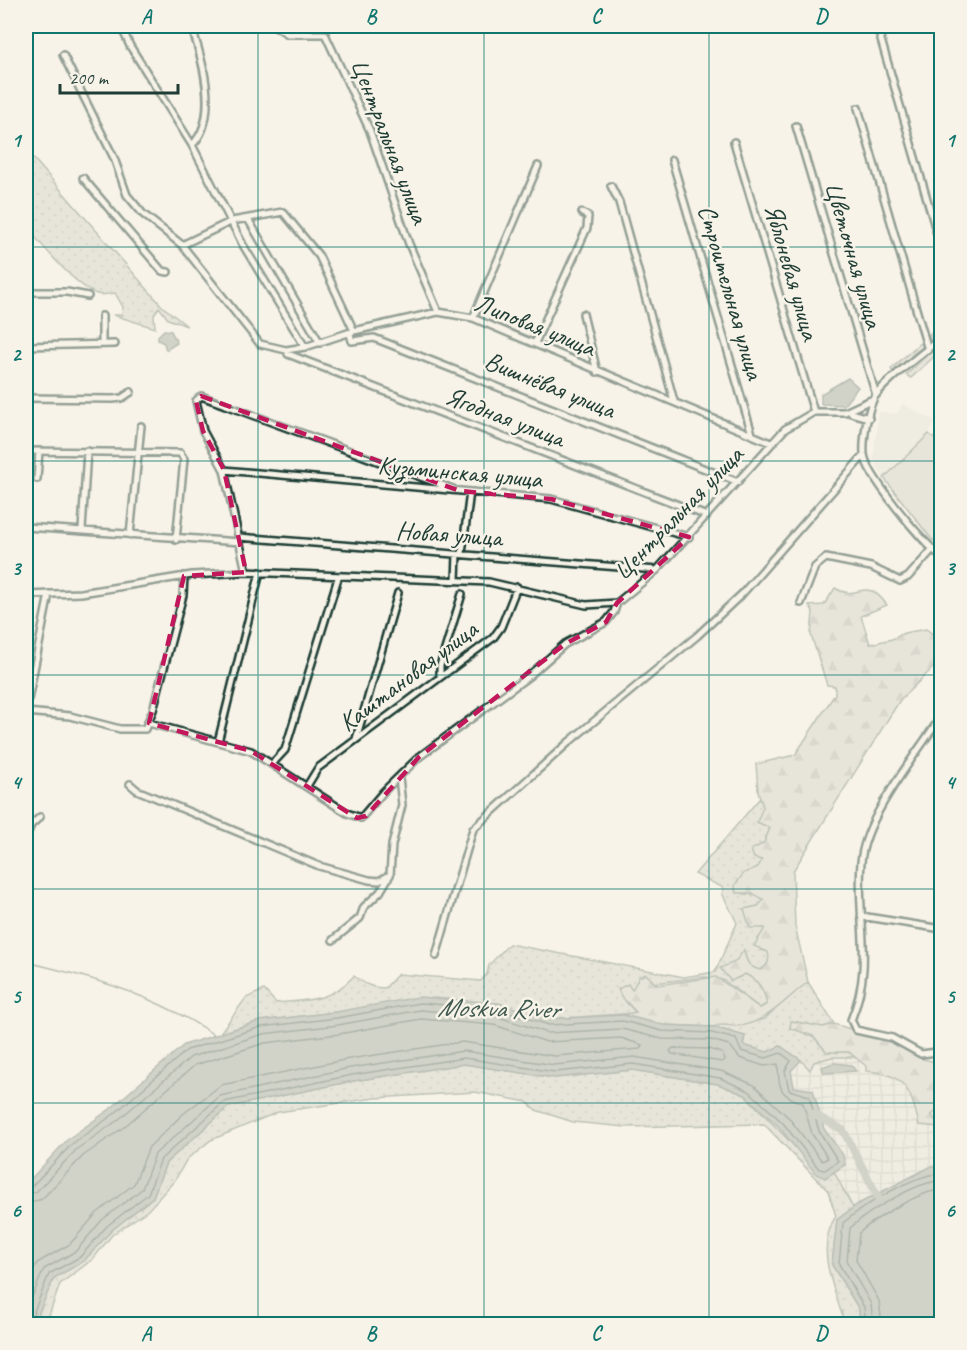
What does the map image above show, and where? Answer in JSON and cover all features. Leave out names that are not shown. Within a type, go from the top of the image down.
[{"type":"street","points":[[121,26],[130,46],[192,145],[243,245],[304,347]]},
{"type":"street","points":[[191,26],[206,80],[207,109],[192,145]]},
{"type":"street","name":"Центральная улица","points":[[275,26],[288,34],[325,33],[370,130],[409,244],[438,312]]},
{"type":"street","points":[[877,26],[942,251]]},
{"type":"street","points":[[63,55],[114,158],[127,195],[142,214],[182,245],[232,221],[283,212],[319,256],[352,332]]},
{"type":"street","points":[[858,108],[928,350]]},
{"type":"street","name":"Цветочная улица","points":[[796,126],[874,397]]},
{"type":"street","name":"Яблоневая улица","points":[[734,142],[814,412]]},
{"type":"street","name":"Строительная улица","points":[[672,160],[752,434]]},
{"type":"street","points":[[473,318],[538,166]]},
{"type":"street","points":[[82,178],[162,271],[168,272]]},
{"type":"street","points":[[611,186],[619,202],[674,401]]},
{"type":"street","points":[[535,343],[587,228],[588,216],[582,213]]},
{"type":"street","points":[[248,219],[320,343]]},
{"type":"street","name":"Липовая улица","points":[[182,245],[260,344],[276,349],[304,347],[352,332],[438,312],[473,318],[535,343],[597,372],[674,401],[771,443]]},
{"type":"street","points":[[26,292],[67,292],[88,296]]},
{"type":"street","points":[[583,314],[597,372]]},
{"type":"street","points":[[102,316],[102,344]]},
{"type":"street","name":"Вишнёвая улица","points":[[352,332],[352,341],[374,338],[738,482]]},
{"type":"street","points":[[845,412],[874,397],[942,338]]},
{"type":"street","points":[[26,346],[115,344]]},
{"type":"street","name":"Ягодная улица","points":[[288,354],[707,516]]},
{"type":"street","points":[[26,399],[113,399],[122,398],[131,392]]},
{"type":"street","points":[[246,572],[224,470],[203,431],[196,401],[201,396],[460,491]]},
{"type":"street","points":[[874,397],[868,418],[864,455],[869,470],[932,550],[942,557]]},
{"type":"street","points":[[814,412],[845,412],[860,414],[868,418]]},
{"type":"street","name":"Центральная улица","points":[[26,595],[81,593],[184,576],[260,572],[338,578],[456,580],[518,588],[545,597],[586,605],[617,603],[657,570],[689,537],[785,429],[814,412]]},
{"type":"street","points":[[130,535],[141,426]]},
{"type":"street","points":[[36,478],[39,451]]},
{"type":"street","points":[[82,530],[87,451]]},
{"type":"street","points":[[26,452],[138,452],[183,456],[176,540]]},
{"type":"street","points":[[436,956],[473,829],[569,742],[697,636],[734,602],[759,577],[864,455]]},
{"type":"street","name":"Кузьминская улица","points":[[224,470],[551,499],[689,537]]},
{"type":"street","points":[[456,580],[470,492]]},
{"type":"street","name":"Новая улица","points":[[26,527],[82,530],[176,540],[239,540],[657,570]]},
{"type":"street","points":[[801,603],[815,567],[826,558],[871,567],[900,581],[908,577],[932,550]]},
{"type":"street","points":[[218,742],[260,572]]},
{"type":"street","points":[[49,594],[26,711],[70,716],[120,729],[145,729],[149,723],[183,595],[184,576]]},
{"type":"street","points":[[272,764],[285,750],[338,578]]},
{"type":"street","name":"Каштановая улица","points":[[307,786],[318,768],[498,633],[518,588]]},
{"type":"street","points":[[356,739],[398,593]]},
{"type":"street","points":[[440,677],[440,666],[462,594]]},
{"type":"street","points":[[149,723],[251,751],[347,813],[362,818],[419,757],[535,672],[565,644],[606,622],[615,612],[617,603]]},
{"type":"street","points":[[942,715],[880,809],[866,835],[861,862],[861,916],[865,966],[863,989],[851,1020],[853,1027],[892,1038],[911,1050],[927,1054],[937,1052],[942,1041]]},
{"type":"street","points":[[333,940],[360,918],[364,907],[380,892],[390,875],[392,844],[402,805],[399,777]]},
{"type":"street","points":[[130,784],[137,790],[319,866],[369,880],[379,881],[390,875]]},
{"type":"street","points":[[26,837],[31,825],[40,817]]},
{"type":"street","points":[[861,916],[942,929]]},
{"type":"highlighted area","points":[[201,396],[460,491],[551,499],[689,537],[617,603],[606,622],[565,644],[419,757],[366,816],[357,818],[251,751],[149,723],[184,576],[246,572],[224,470],[203,431],[196,401]]},
{"type":"shaded area","points":[[902,404],[935,421],[929,434],[884,478],[873,460],[879,412],[897,414]]},
{"type":"shaded area","points":[[832,1057],[855,1057],[866,1066],[866,1071],[893,1074],[909,1090],[919,1125],[940,1126],[932,1115],[941,1107],[941,1168],[932,1166],[853,1208],[834,1172],[845,1165],[843,1155],[824,1129],[813,1090],[794,1087],[791,1071],[801,1060],[813,1062]]},
{"type":"green space","points":[[26,150],[162,306],[187,326],[168,319],[159,307],[154,315],[155,328],[113,315],[122,315],[123,307],[115,293],[99,295],[88,290],[49,253],[26,226]]},
{"type":"green space","points":[[941,324],[941,332],[894,374],[891,369]]},
{"type":"green space","points":[[941,342],[941,350],[911,378],[906,375]]},
{"type":"green space","points":[[929,434],[942,445],[941,533],[933,541],[884,478]]},
{"type":"green space","points":[[835,588],[850,593],[873,591],[887,605],[861,616],[870,644],[892,639],[904,633],[926,629],[941,640],[941,660],[900,700],[793,871],[795,926],[808,982],[771,1013],[741,1026],[663,1025],[623,1015],[636,1012],[621,996],[618,989],[628,984],[632,990],[639,977],[646,974],[657,985],[716,977],[760,1008],[767,1004],[763,990],[754,979],[745,974],[731,981],[720,968],[735,962],[744,950],[748,963],[756,969],[760,970],[767,965],[768,952],[754,946],[765,928],[750,928],[744,909],[758,906],[764,900],[752,893],[736,893],[735,885],[744,873],[758,867],[762,860],[754,858],[751,850],[764,843],[770,828],[757,822],[763,807],[758,791],[756,764],[795,755],[835,694],[835,686],[827,685],[811,635],[813,612],[809,606],[824,605]]},
{"type":"green space","points":[[760,798],[764,807],[757,822],[770,828],[764,843],[758,847],[763,860],[758,867],[744,874],[735,886],[744,894],[760,895],[765,900],[758,906],[744,909],[758,927],[765,928],[763,935],[757,939],[761,950],[769,952],[769,961],[760,970],[756,969],[748,963],[744,951],[738,978],[745,974],[760,986],[767,1004],[760,1008],[723,980],[705,977],[637,985],[626,1002],[636,1013],[550,1019],[498,1003],[336,1012],[260,1021],[220,1033],[246,998],[264,990],[276,1003],[309,1000],[327,995],[345,985],[354,976],[368,985],[380,988],[385,988],[398,974],[481,981],[487,974],[489,965],[509,944],[684,977],[715,972],[737,923],[722,893],[724,888],[695,874]]},
{"type":"green space","points":[[808,982],[834,1024],[823,1027],[792,1021],[790,1027],[813,1036],[827,1052],[849,1052],[855,1057],[832,1057],[814,1062],[810,1070],[801,1060],[780,1046],[767,1052],[743,1045],[745,1036],[713,1027],[719,1023],[735,1026],[765,1019],[782,1001]]},
{"type":"green space","points":[[791,1021],[823,1027],[834,1024],[888,1040],[923,1059],[941,1063],[941,1107],[932,1115],[940,1127],[919,1125],[909,1093],[897,1079],[879,1072],[866,1071],[866,1066],[849,1052],[827,1052],[813,1036],[790,1028]]},
{"type":"green space","points":[[464,1064],[555,1078],[632,1070],[718,1084],[745,1095],[825,1178],[834,1172],[853,1208],[837,1220],[832,1265],[859,1309],[860,1324],[845,1324],[828,1270],[827,1242],[836,1216],[828,1191],[764,1124],[626,1127],[573,1122],[536,1110],[527,1102],[475,1092],[375,1098],[278,1112],[211,1140],[187,1159],[175,1180],[148,1210],[112,1235],[93,1259],[60,1284],[46,1324],[34,1324],[54,1278],[84,1261],[111,1231],[153,1197],[166,1163],[228,1107],[353,1081]]},
{"type":"water","points":[[164,330],[171,331],[177,343],[166,350],[164,343],[158,340],[158,336]]},
{"type":"water","points":[[848,378],[858,387],[844,405],[821,404],[821,394]]},
{"type":"water","points":[[419,997],[498,1003],[550,1019],[623,1015],[663,1025],[713,1027],[745,1036],[743,1045],[767,1052],[780,1046],[801,1060],[791,1071],[794,1087],[813,1090],[824,1129],[843,1155],[845,1165],[825,1178],[816,1174],[779,1127],[745,1095],[718,1084],[632,1070],[555,1078],[464,1064],[353,1081],[228,1107],[166,1163],[153,1197],[111,1231],[84,1261],[54,1278],[34,1324],[26,1324],[26,1184],[68,1139],[110,1109],[184,1045],[260,1021],[336,1012]]},
{"type":"water","points":[[834,1063],[851,1065],[856,1071],[824,1073],[822,1067]]},
{"type":"water","points":[[932,1166],[941,1168],[941,1324],[860,1324],[859,1309],[832,1265],[837,1220],[858,1204]]},
{"type":"waterway","points":[[26,962],[99,981],[147,999],[170,1009],[214,1035]]},
{"type":"waterway","name":"Moskva River","points":[[813,1114],[843,1130],[880,1201]]}]
